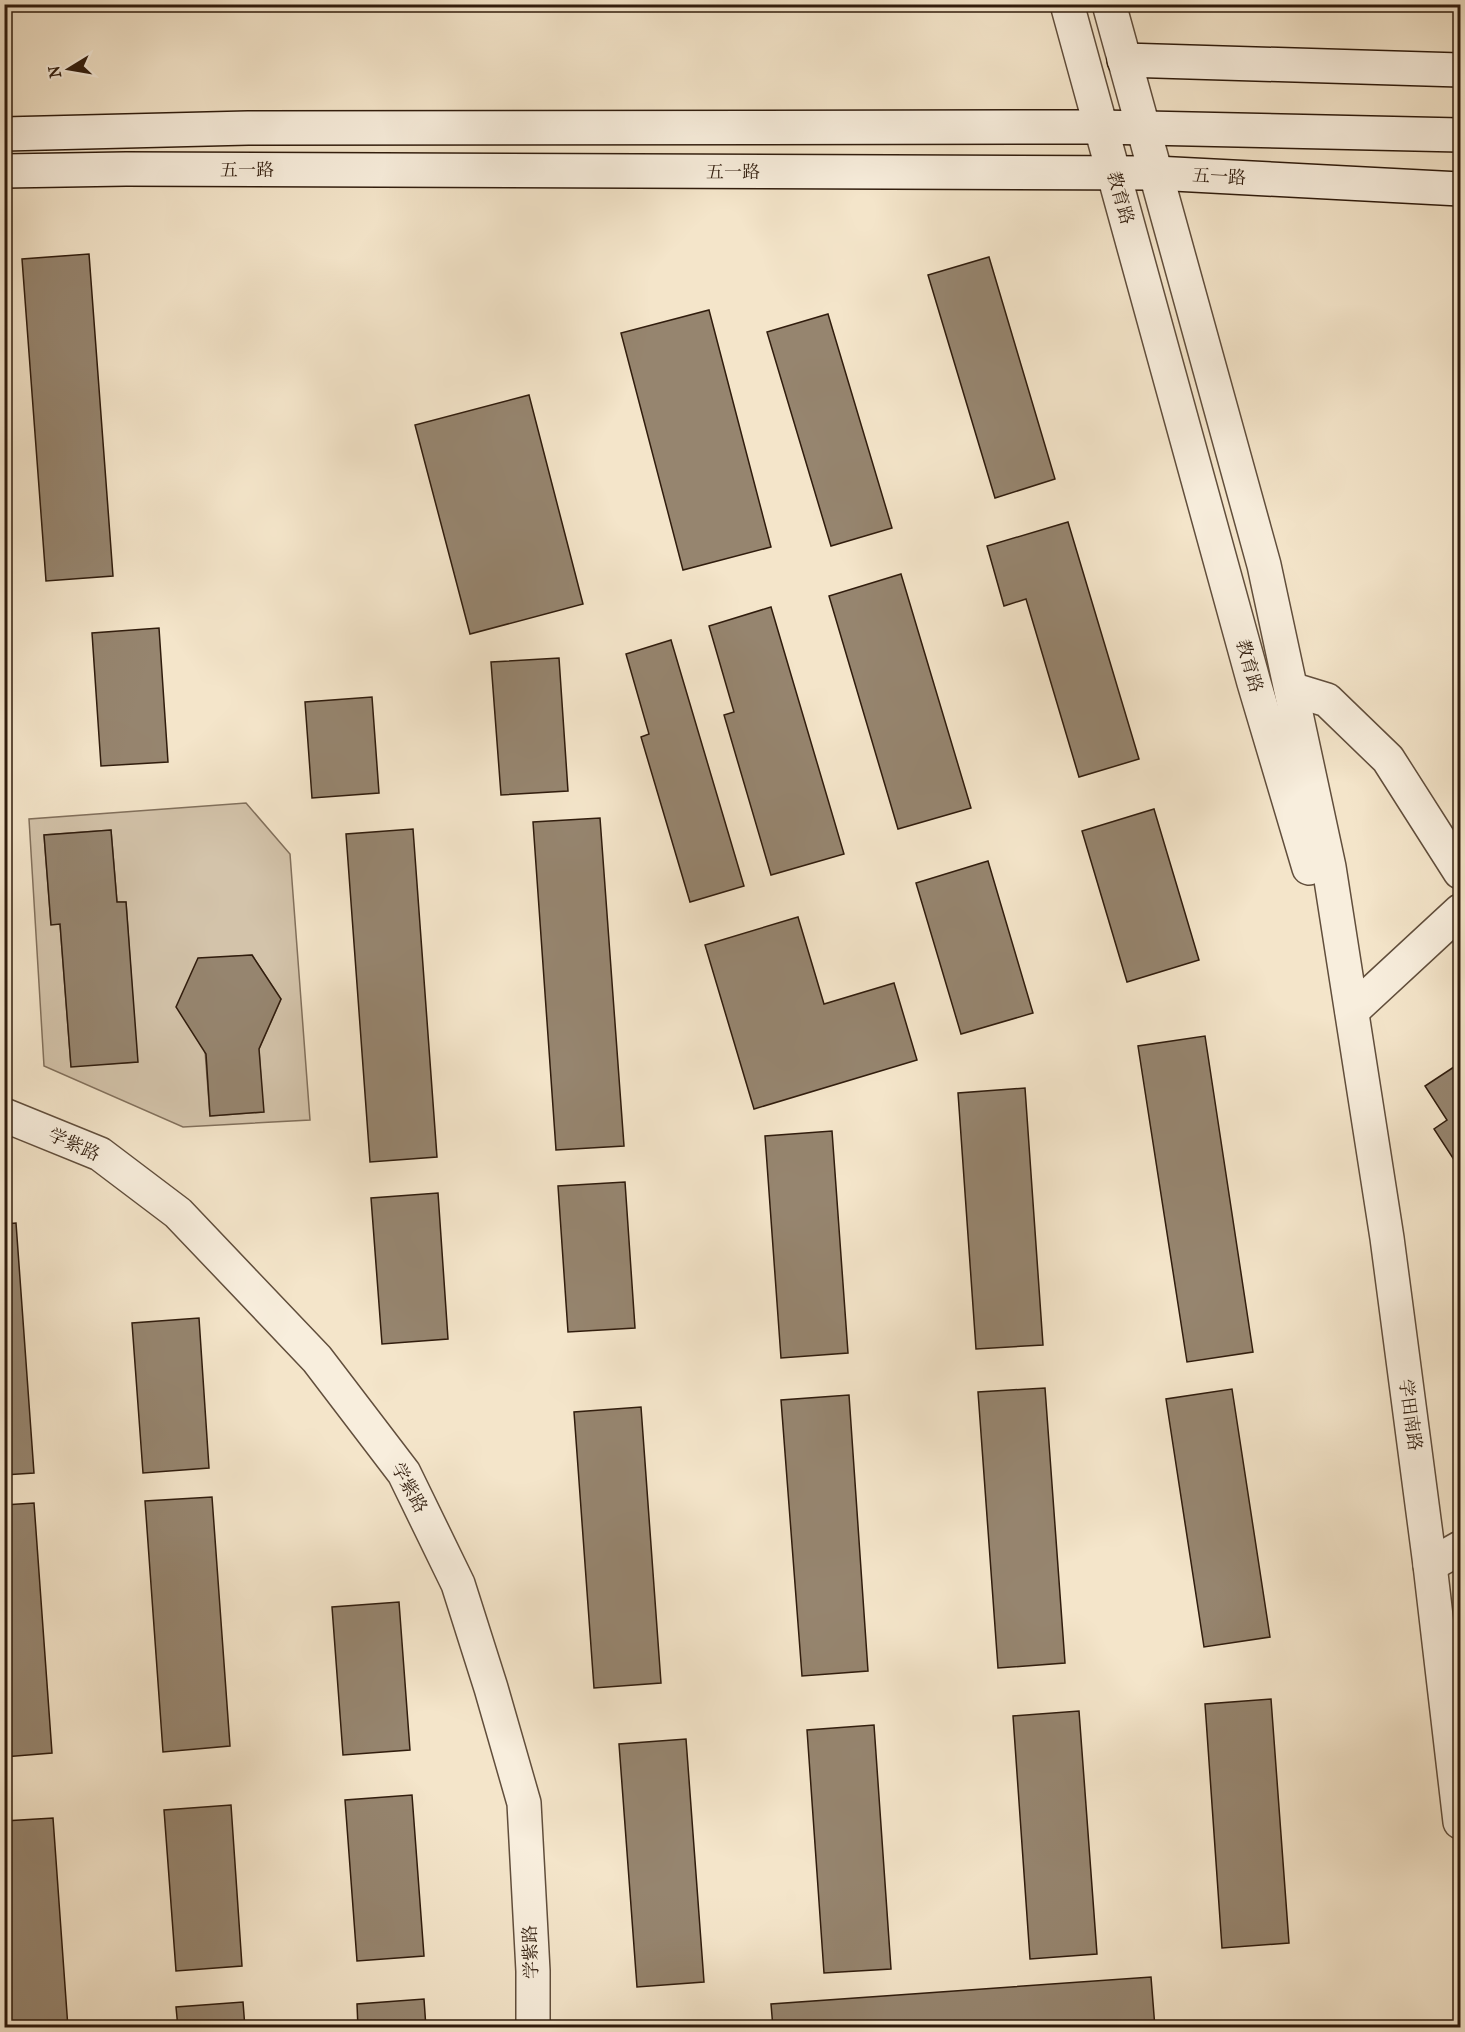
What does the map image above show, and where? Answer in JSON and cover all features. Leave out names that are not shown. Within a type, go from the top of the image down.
[{"type":"street","name":"教育路","points":[[1066,4],[1254,683],[1352,1011]]},
{"type":"street","name":"教育路","points":[[1109,4],[1264,565],[1329,867],[1352,1011]]},
{"type":"street","points":[[1124,60],[1461,70]]},
{"type":"street","points":[[4,134],[259,128],[1142,127],[1461,135]]},
{"type":"street","name":"五一路","points":[[4,171],[138,169],[1155,173],[1461,189]]},
{"type":"street","name":"教育路","points":[[1291,689],[1327,700],[1388,759],[1461,872]]},
{"type":"street","points":[[1352,1011],[1461,911]]},
{"type":"street","name":"学田南路","points":[[1352,1011],[1387,1238],[1461,1821]]},
{"type":"street","name":"学紫路","points":[[4,1115],[100,1154],[178,1213],[317,1359],[404,1473],[458,1584],[524,1803],[533,1971],[533,2028]]},
{"type":"street","points":[[1430,1565],[1461,1548]]},
{"type":"shaded area","points":[[246,803],[290,854],[310,1120],[183,1127],[44,1066],[29,819]],"holes":[[[111,830],[117,902],[126,902],[137,1062],[71,1066],[60,924],[51,924],[44,835]],[[252,955],[281,999],[259,1049],[263,1112],[210,1116],[198,959]]]},
{"type":"building","points":[[89,254],[113,576],[46,581],[22,259]]},
{"type":"building","points":[[989,257],[1055,479],[995,498],[928,275]]},
{"type":"building","points":[[709,310],[771,547],[683,570],[621,333]]},
{"type":"building","points":[[828,314],[892,528],[831,546],[767,332]]},
{"type":"building","points":[[529,395],[583,604],[470,634],[415,425]]},
{"type":"building","points":[[1068,522],[1139,759],[1079,777],[1026,599],[1004,606],[987,546]]},
{"type":"building","points":[[901,574],[971,808],[898,829],[829,596]]},
{"type":"building","points":[[771,607],[844,854],[771,875],[724,715],[734,712],[709,626]]},
{"type":"building","points":[[159,628],[168,762],[101,766],[92,633]]},
{"type":"building","points":[[671,640],[744,886],[690,902],[641,737],[649,734],[626,654]]},
{"type":"building","points":[[559,658],[568,791],[501,795],[491,662]]},
{"type":"building","points":[[372,697],[379,793],[312,798],[305,702]]},
{"type":"building","points":[[1154,809],[1199,960],[1127,982],[1082,831]]},
{"type":"building","points":[[600,818],[624,1146],[556,1150],[533,822]]},
{"type":"building","points":[[413,829],[437,1157],[370,1162],[346,834]]},
{"type":"building","points":[[111,830],[117,902],[126,902],[138,1062],[71,1067],[60,924],[51,925],[44,835]]},
{"type":"building","points":[[988,861],[1033,1013],[961,1034],[916,883]]},
{"type":"building","points":[[798,917],[824,1004],[894,983],[917,1060],[754,1109],[705,945]]},
{"type":"building","points":[[252,955],[281,999],[259,1049],[264,1112],[210,1116],[206,1054],[176,1007],[198,958]]},
{"type":"building","points":[[1205,1036],[1253,1352],[1187,1362],[1138,1046]]},
{"type":"building","points":[[1460,1063],[1460,1169],[1434,1129],[1447,1120],[1425,1086]]},
{"type":"building","points":[[1025,1088],[1043,1345],[976,1349],[958,1093]]},
{"type":"building","points":[[832,1131],[848,1353],[781,1358],[765,1136]]},
{"type":"building","points":[[625,1182],[635,1328],[568,1332],[558,1186]]},
{"type":"building","points":[[438,1193],[448,1339],[382,1344],[371,1198]]},
{"type":"building","points":[[16,1223],[34,1473],[4,1475],[4,1224]]},
{"type":"building","points":[[199,1318],[209,1468],[143,1473],[132,1323]]},
{"type":"building","points":[[1045,1388],[1065,1663],[998,1668],[978,1392]]},
{"type":"building","points":[[1232,1389],[1270,1637],[1204,1647],[1166,1399]]},
{"type":"building","points":[[849,1395],[868,1671],[802,1676],[781,1400]]},
{"type":"building","points":[[641,1407],[661,1683],[594,1688],[574,1412]]},
{"type":"building","points":[[212,1497],[230,1746],[163,1752],[145,1501]]},
{"type":"building","points":[[34,1503],[52,1753],[4,1757],[4,1505]]},
{"type":"building","points":[[399,1602],[410,1750],[343,1755],[332,1607]]},
{"type":"building","points":[[1271,1699],[1289,1943],[1222,1948],[1205,1704]]},
{"type":"building","points":[[1079,1711],[1097,1954],[1030,1959],[1013,1716]]},
{"type":"building","points":[[874,1725],[891,1969],[824,1973],[807,1730]]},
{"type":"building","points":[[686,1739],[704,1982],[637,1987],[619,1744]]},
{"type":"building","points":[[412,1795],[424,1956],[357,1961],[345,1800]]},
{"type":"building","points":[[231,1805],[242,1966],[176,1971],[164,1810]]},
{"type":"building","points":[[53,1818],[68,2028],[4,2028],[4,1821]]},
{"type":"building","points":[[1151,1977],[1155,2028],[773,2028],[771,2004]]},
{"type":"building","points":[[424,1999],[426,2028],[358,2028],[357,2004]]},
{"type":"building","points":[[243,2002],[245,2028],[178,2028],[176,2007]]}]
